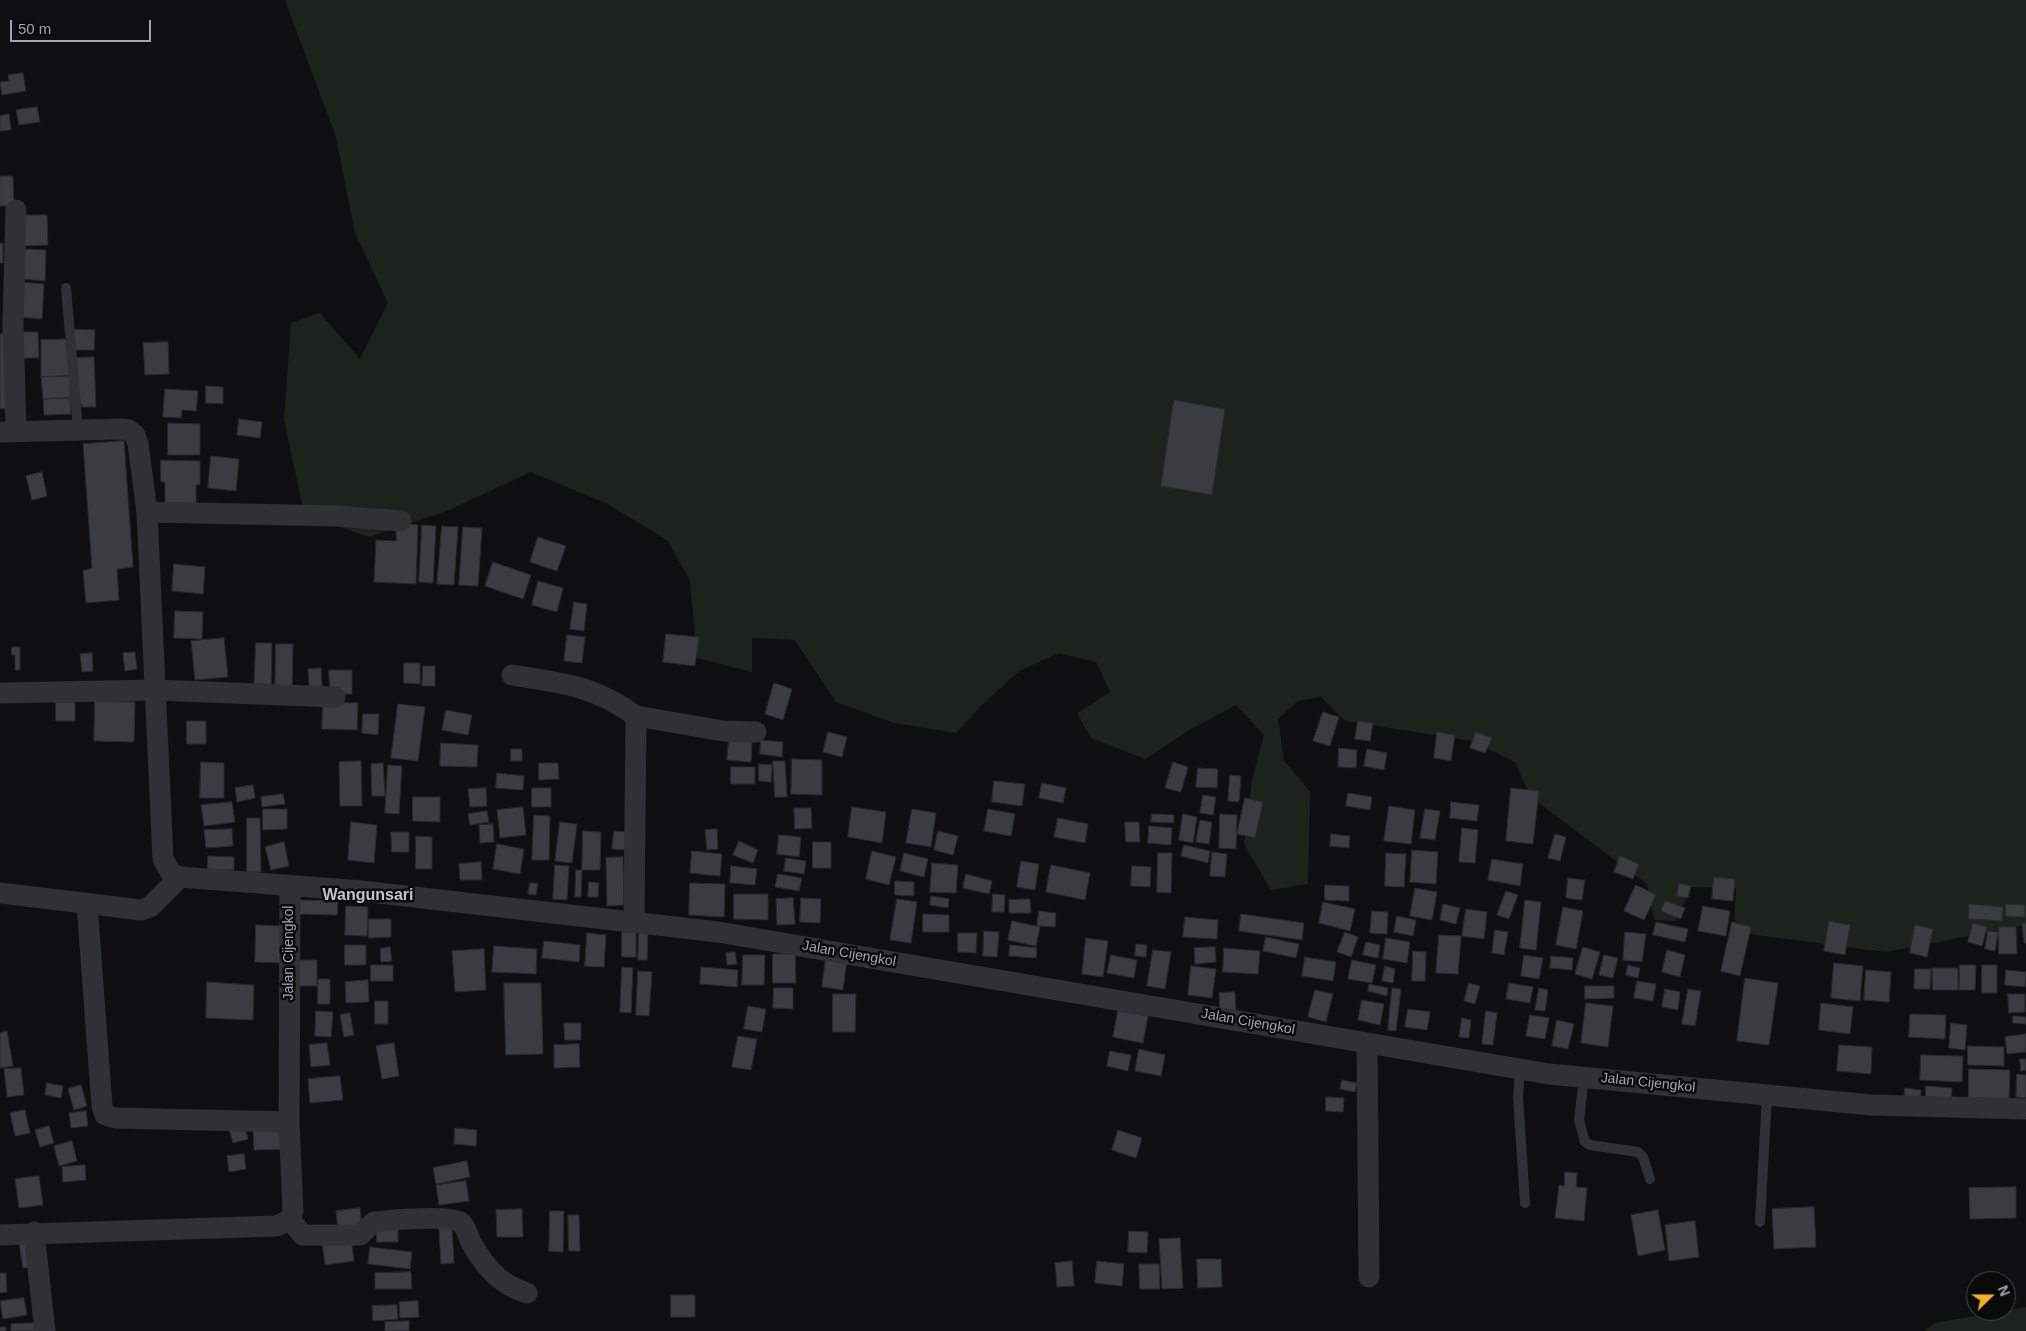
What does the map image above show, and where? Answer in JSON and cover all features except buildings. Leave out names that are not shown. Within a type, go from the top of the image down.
[{"type":"street","points":[[16,210],[8,432],[121,429],[129,430],[135,435],[138,444],[147,512],[163,859],[171,873],[180,877],[290,887]]},
{"type":"street","points":[[147,512],[337,516],[401,521]]},
{"type":"street","points":[[512,676],[589,689],[614,700],[636,716],[723,731],[756,732]]},
{"type":"street","points":[[0,693],[155,690],[336,697]]},
{"type":"street","points":[[634,922],[636,716]]},
{"type":"street","points":[[0,893],[141,910],[150,907],[180,877]]},
{"type":"street","name":"Jalan Cijengkol","points":[[290,1220],[293,1211],[289,1122],[290,887],[362,891],[718,932],[1520,1070],[1871,1106],[2026,1109]]},
{"type":"street","points":[[88,904],[102,1106],[105,1115],[115,1118],[289,1122]]},
{"type":"street","points":[[1367,1044],[1369,1277]]},
{"type":"street","points":[[0,1235],[34,1232],[276,1226],[290,1220],[303,1235],[360,1235],[370,1224],[378,1221],[434,1219],[458,1221],[462,1224],[471,1243],[490,1272],[516,1290],[527,1293]]},
{"type":"street","points":[[34,1232],[45,1331]]},
{"type":"lane","points":[[66,288],[78,430]]},
{"type":"lane","points":[[1520,1070],[1518,1097],[1525,1203]]},
{"type":"lane","points":[[1584,1076],[1579,1120],[1585,1142],[1590,1145],[1638,1152],[1643,1157],[1650,1179]]},
{"type":"lane","points":[[1760,1222],[1767,1094]]},
{"type":"shaded area","points":[[285,0],[2026,0],[2026,925],[1886,952],[1734,932],[1736,888],[1691,887],[1676,921],[1654,920],[1647,884],[1531,797],[1515,762],[1472,741],[1345,721],[1321,697],[1298,701],[1278,719],[1284,761],[1310,791],[1308,884],[1271,890],[1244,844],[1252,780],[1264,735],[1236,705],[1193,728],[1145,759],[1091,738],[1077,713],[1110,692],[1096,662],[1059,653],[1019,671],[980,707],[956,733],[894,723],[836,702],[795,640],[752,638],[752,672],[697,658],[690,581],[668,541],[608,504],[531,472],[447,511],[369,537],[304,514],[284,419],[291,323],[320,313],[360,359],[388,303],[355,233],[336,137]]},
{"type":"shaded area","points":[[2026,1307],[2026,1331],[1924,1331],[1934,1323],[1966,1317],[1966,1321],[2016,1321],[2016,1309]]},
{"type":"district","name":"Wangunsari","points":[[368,896]]}]
